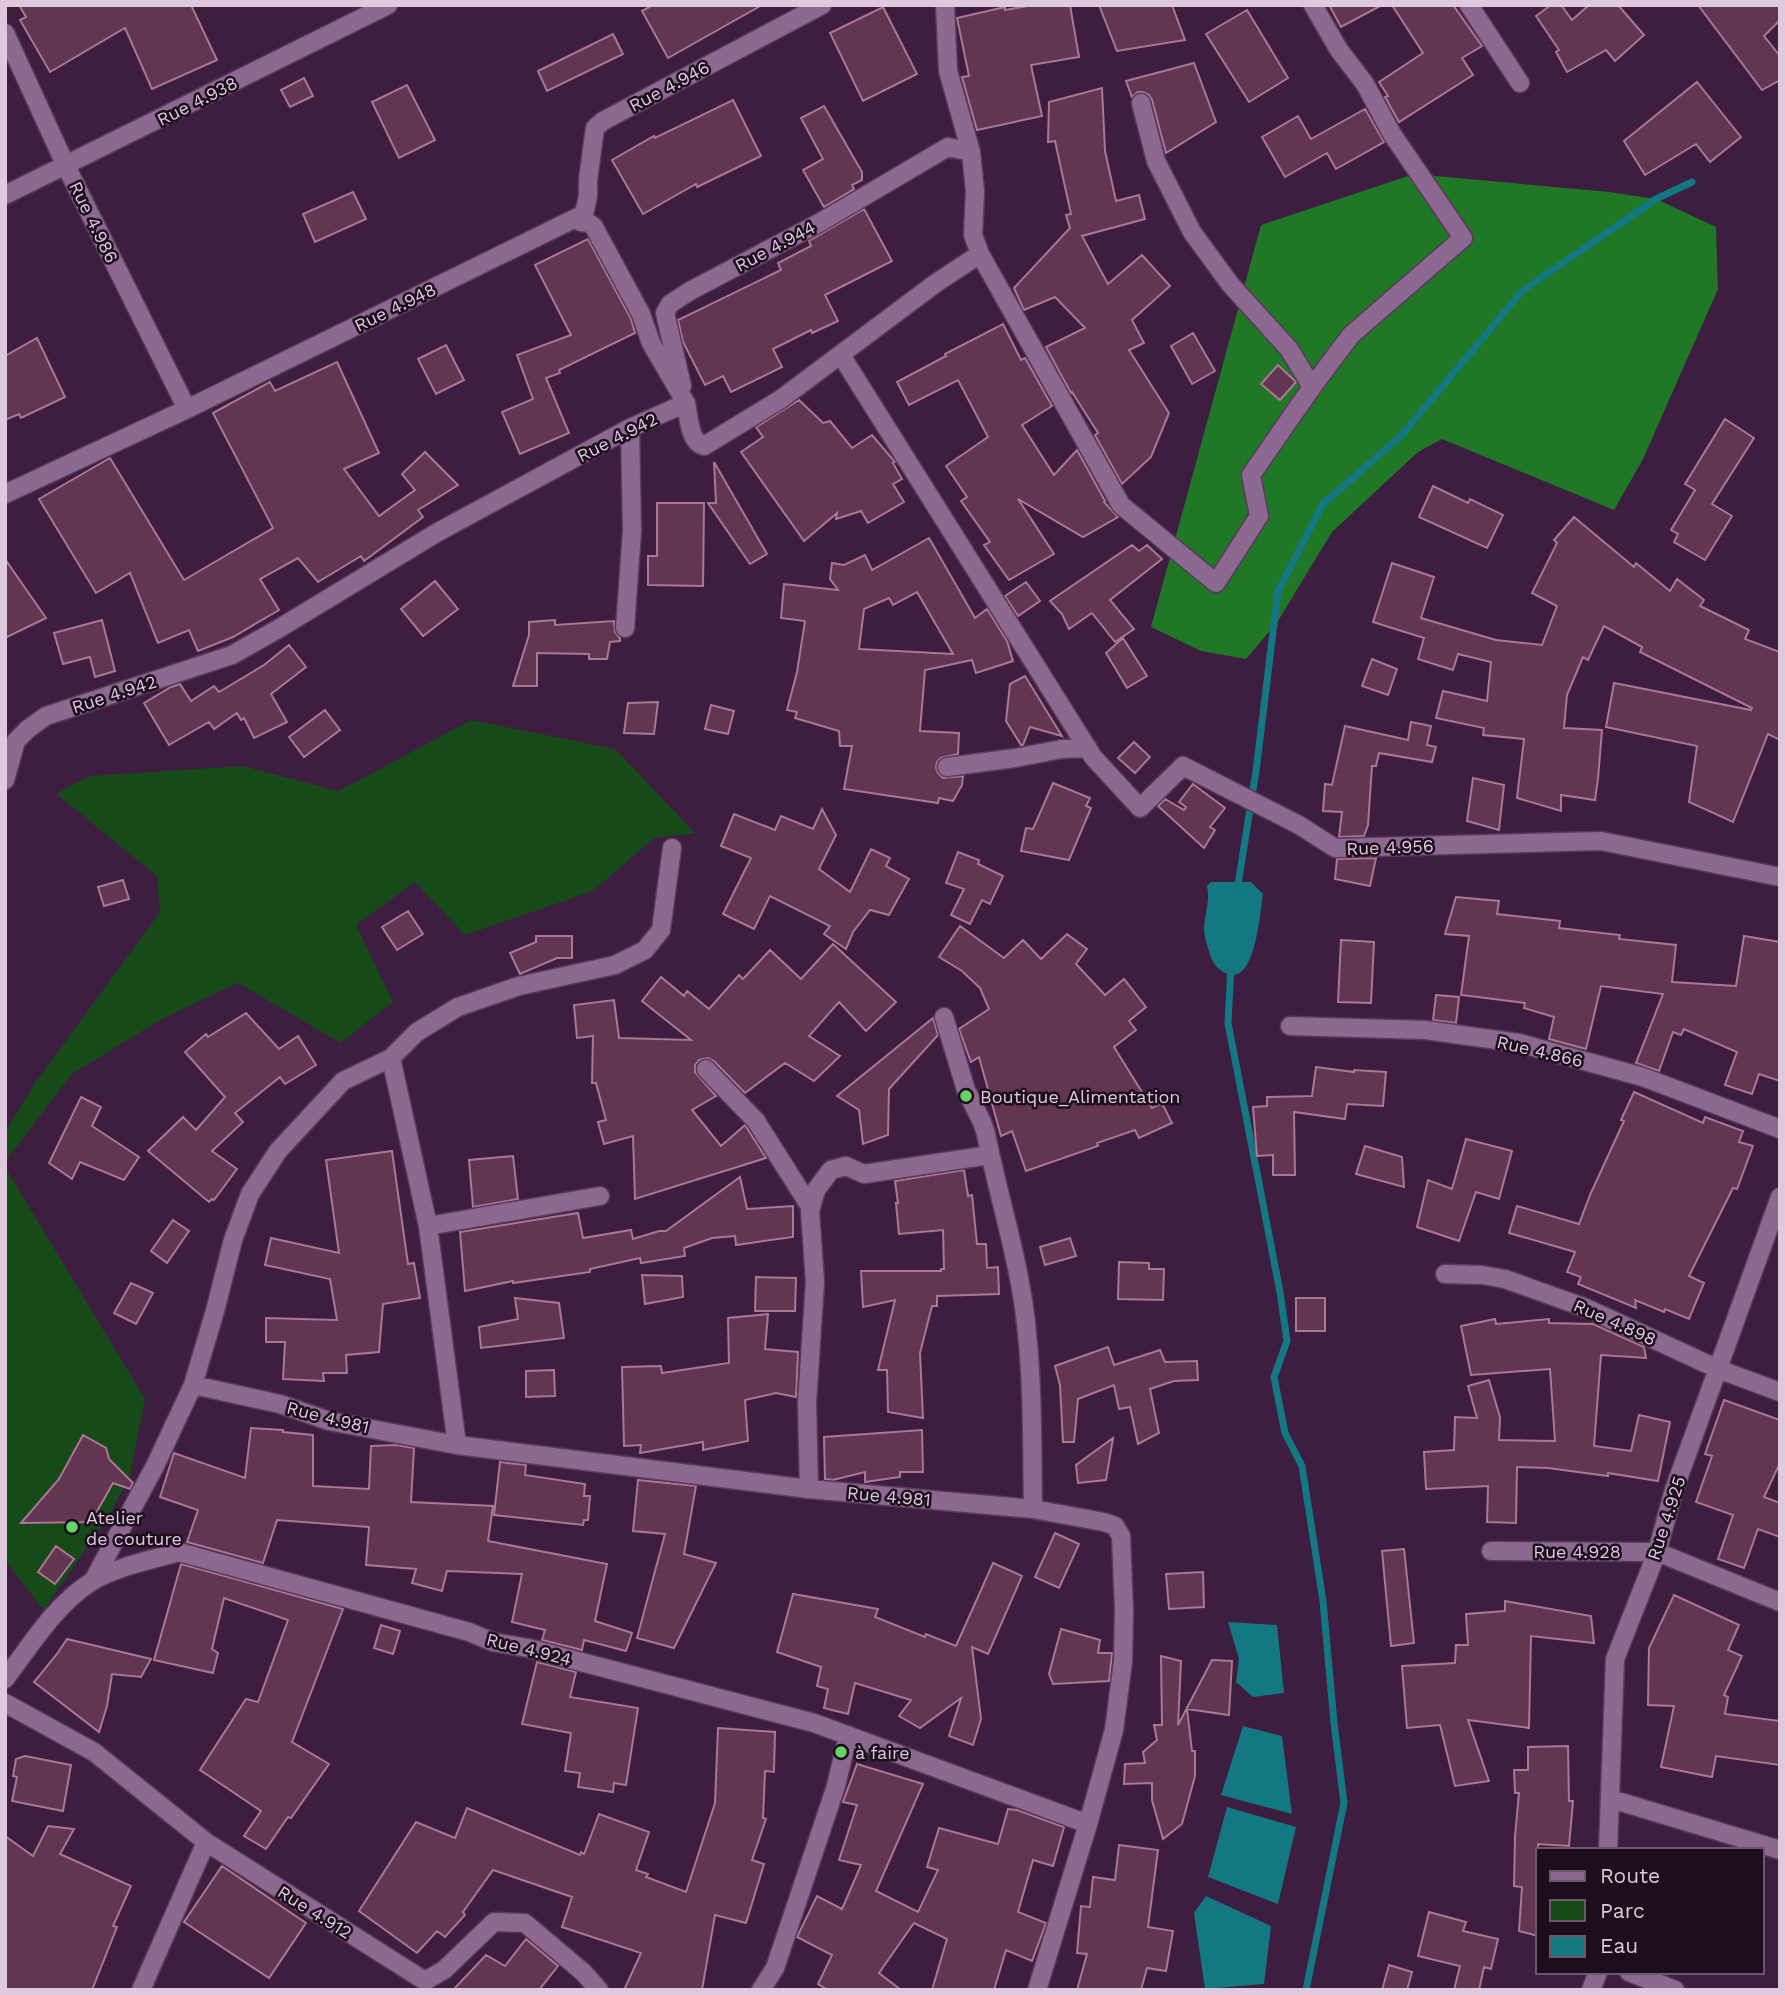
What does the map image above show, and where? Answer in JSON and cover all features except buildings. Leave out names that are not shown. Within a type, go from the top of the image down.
[{"type":"street","name":"Rue 4.938","points":[[5,195],[388,5]]},
{"type":"street","name":"Rue 4.946","points":[[584,214],[595,128],[603,121],[822,5]]},
{"type":"street","points":[[945,5],[948,71],[971,152],[975,191],[972,235],[980,254],[1121,505],[1216,583],[1259,516],[1251,475],[1312,387],[1351,335],[1463,239],[1392,134],[1365,84],[1339,50],[1312,5]]},
{"type":"street","points":[[1469,5],[1520,83]]},
{"type":"street","name":"Rue 4.986","points":[[5,33],[66,166],[187,409]]},
{"type":"street","points":[[1141,103],[1156,161],[1192,232],[1230,284],[1289,349],[1312,387]]},
{"type":"street","name":"Rue 4.944","points":[[686,403],[665,313],[670,304],[819,223],[948,147],[971,152]]},
{"type":"street","points":[[584,214],[581,222],[594,227],[641,314],[651,343],[686,403],[694,439],[704,446],[781,399],[936,283],[980,254]]},
{"type":"street","name":"Rue 4.948","points":[[5,494],[187,409],[584,214]]},
{"type":"street","name":"Rue 4.956","points":[[841,355],[1087,748],[1140,808],[1183,766],[1298,825],[1335,848],[1601,841],[1780,877]]},
{"type":"street","name":"Rue 4.942","points":[[5,780],[16,741],[46,716],[232,655],[438,532],[630,428],[686,403]]},
{"type":"street","points":[[625,628],[632,531],[630,428]]},
{"type":"street","points":[[947,767],[1062,749],[1087,748]]},
{"type":"street","points":[[93,1581],[155,1466],[192,1385],[233,1240],[250,1194],[278,1152],[343,1081],[391,1058],[417,1032],[458,1007],[519,986],[615,965],[645,950],[661,930],[672,848]]},
{"type":"street","points":[[944,1017],[966,1090],[982,1122],[1020,1279],[1027,1333],[1032,1416],[1033,1509]]},
{"type":"street","name":"Rue 4.866","points":[[1290,1026],[1426,1030],[1520,1043],[1643,1077],[1780,1129]]},
{"type":"street","points":[[391,1058],[428,1226],[457,1445]]},
{"type":"street","points":[[706,1069],[756,1121],[811,1208]]},
{"type":"street","points":[[809,1489],[807,1403],[815,1282],[811,1208],[816,1190],[831,1170],[846,1166],[864,1174],[990,1155]]},
{"type":"street","points":[[428,1226],[600,1196]]},
{"type":"street","name":"Rue 4.925","points":[[1608,1848],[1615,1659],[1657,1552],[1674,1490],[1780,1197]]},
{"type":"street","name":"Rue 4.898","points":[[1445,1274],[1505,1279],[1586,1308],[1718,1369],[1780,1392]]},
{"type":"street","name":"Rue 4.981","points":[[192,1385],[280,1404],[329,1421],[457,1445],[809,1489],[1033,1509],[1115,1526],[1121,1536],[1124,1611],[1123,1661],[1114,1730],[1037,1990]]},
{"type":"street","name":"Rue 4.928","points":[[1491,1551],[1657,1552],[1780,1602]]},
{"type":"street","name":"Rue 4.924","points":[[5,1679],[51,1617],[93,1581],[138,1563],[178,1552],[469,1632],[494,1642],[528,1648],[814,1723],[1088,1824]]},
{"type":"street","name":"Rue 4.912","points":[[5,1703],[94,1752],[206,1842],[422,1986],[444,1970],[494,1922],[525,1923],[583,1972],[598,1990]]},
{"type":"street","points":[[761,1990],[775,1968],[836,1786],[848,1735]]},
{"type":"street","points":[[1611,1800],[1780,1850]]},
{"type":"street","points":[[141,1990],[206,1842]]},
{"type":"street","points":[[1634,1974],[1675,1990]]},
{"type":"green space","points":[[1414,174],[1609,192],[1656,199],[1716,227],[1718,289],[1643,459],[1614,510],[1442,439],[1418,452],[1332,532],[1278,621],[1246,659],[1201,651],[1151,627],[1261,225]]},
{"type":"green space","points":[[472,720],[615,749],[695,833],[654,838],[593,891],[465,935],[415,882],[356,925],[393,1002],[341,1043],[238,983],[162,1019],[72,1074],[5,1162],[5,1132],[35,1083],[160,912],[157,876],[56,794],[89,776],[243,766],[338,791]]},
{"type":"green space","points":[[5,1167],[145,1399],[130,1476],[109,1515],[44,1610],[5,1561]]},
{"type":"water","points":[[1211,882],[1251,882],[1263,894],[1251,958],[1237,974],[1228,974],[1215,964],[1205,938],[1207,886]]},
{"type":"water","points":[[1228,1622],[1277,1625],[1284,1693],[1253,1697],[1236,1682],[1239,1659]]},
{"type":"water","points":[[1243,1726],[1282,1736],[1292,1814],[1221,1795]]},
{"type":"water","points":[[1227,1807],[1296,1827],[1278,1904],[1208,1877]]},
{"type":"water","points":[[1206,1896],[1271,1926],[1264,1984],[1205,1989],[1194,1913]]},
{"type":"waterway","points":[[1237,891],[1256,771],[1278,591],[1323,504],[1401,436],[1522,291],[1656,199],[1692,182]]},
{"type":"waterway","points":[[1231,965],[1228,1023],[1287,1341],[1274,1377],[1285,1433],[1302,1466],[1323,1601],[1344,1803],[1306,1990]]},
{"type":"place","name":"Boutique_Alimentation","points":[[966,1096]]},
{"type":"place","name":"Atelier de couture","points":[[72,1527]]},
{"type":"place","name":"à faire","points":[[841,1752]]}]
